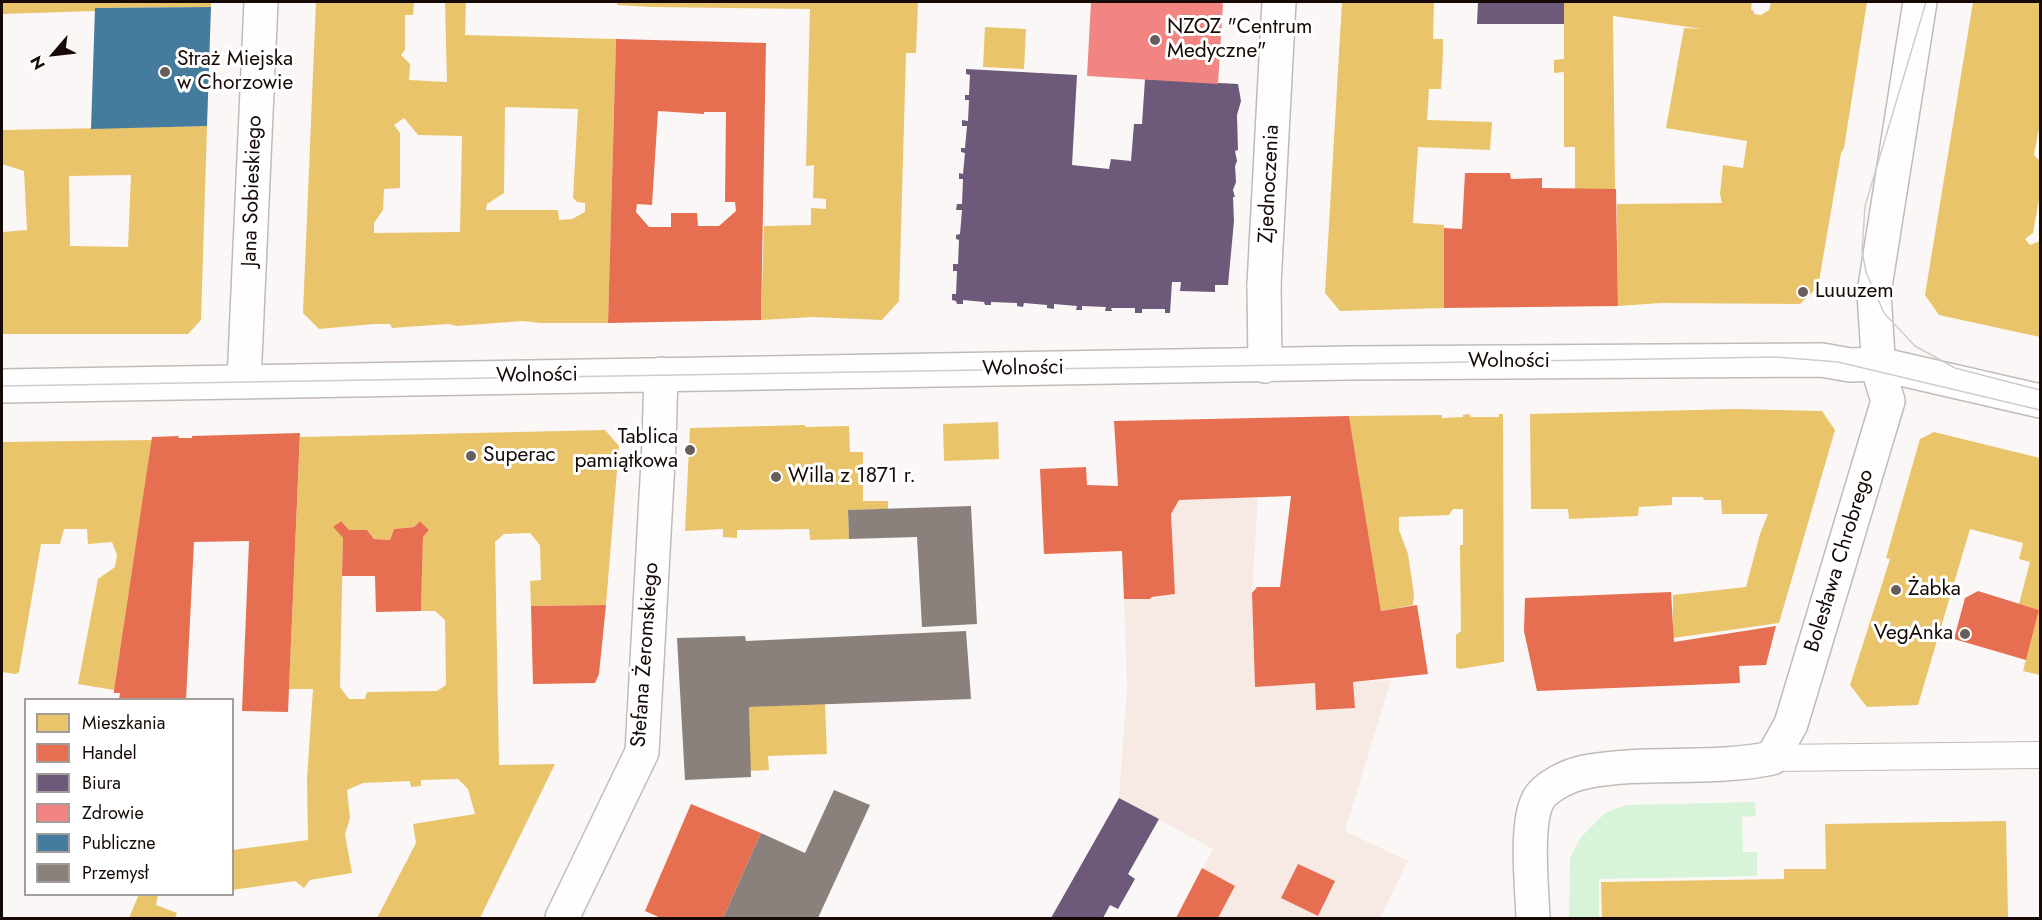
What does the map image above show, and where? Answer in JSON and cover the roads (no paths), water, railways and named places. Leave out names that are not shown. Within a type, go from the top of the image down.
[{"type":"street","name":"Jana Sobieskiego","points":[[244,381],[261,2]]},
{"type":"street","name":"Zjednoczenia","points":[[1264,366],[1264,285],[1279,2]]},
{"type":"street","name":"Bolesława Chrobrego","points":[[1773,758],[1791,724],[1801,693],[1887,401],[1879,364],[1874,293],[1920,2]]},
{"type":"street","name":"Wolności","points":[[2,386],[661,374],[1822,360],[1850,365],[1879,364],[2040,401]]},
{"type":"street","name":"Stefana Żeromskiego","points":[[562,918],[642,752],[661,374]]},
{"type":"street","points":[[1533,918],[1531,832],[1538,799],[1556,784],[1583,772],[1725,766],[1773,758]]},
{"type":"lane","points":[[1773,758],[2040,755]]},
{"type":"tram line","points":[[1926,2],[1865,206],[1862,251],[1866,272],[1884,313],[1915,346],[1955,368],[2040,390]]},
{"type":"tram line","points":[[2,386],[1776,357],[1838,362],[2040,410]]},
{"type":"place","name":"NZOZ \"Centrum Medyczne\"","points":[[1155,40]]},
{"type":"place","name":"Straż Miejska w Chorzowie","points":[[165,72]]},
{"type":"place","name":"Luuuzem","points":[[1803,292]]},
{"type":"place","name":"Tablica pamiątkowa","points":[[690,450]]},
{"type":"place","name":"Superac","points":[[471,456]]},
{"type":"place","name":"Willa z 1871 r.","points":[[776,477]]},
{"type":"place","name":"Żabka","points":[[1896,590]]},
{"type":"place","name":"VegAnka","points":[[1965,634]]}]
